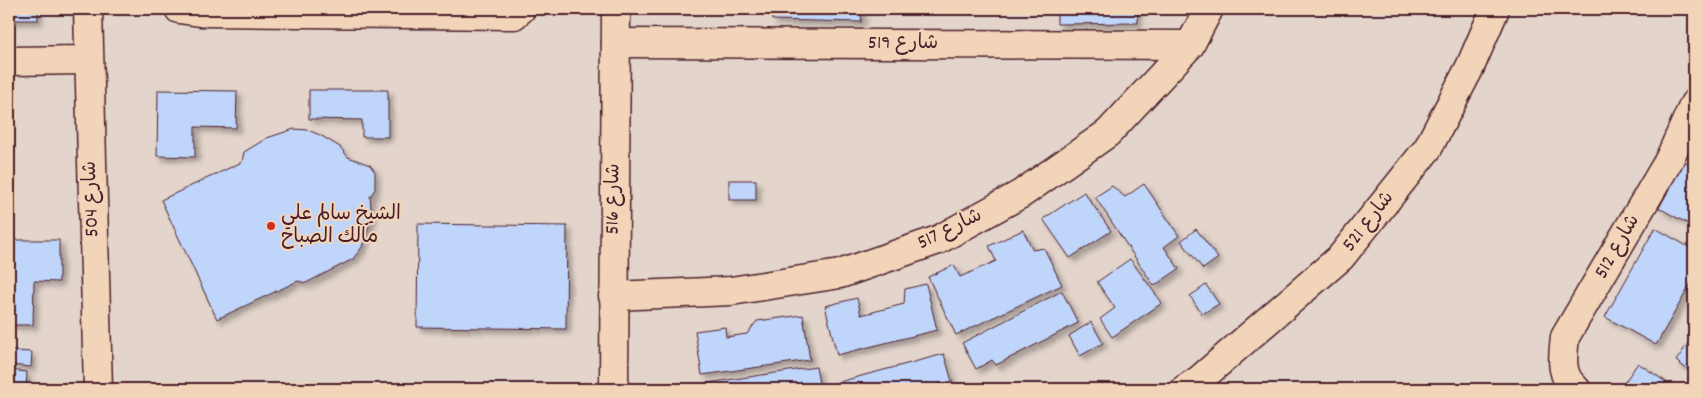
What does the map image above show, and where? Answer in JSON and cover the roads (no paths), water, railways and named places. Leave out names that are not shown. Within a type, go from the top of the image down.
[{"type":"street","name":"شارع 504","points":[[88,9],[98,389]]},
{"type":"street","points":[[179,9],[200,12],[514,15],[521,9]]},
{"type":"street","name":"شارع 516","points":[[614,389],[616,9]]},
{"type":"street","name":"شارع 517","points":[[613,296],[730,291],[840,274],[938,240],[1021,194],[1108,133],[1190,45],[1209,9]]},
{"type":"street","name":"شارع 521","points":[[1197,386],[1341,258],[1428,148],[1470,67],[1495,9]]},
{"type":"street","name":"شارع 519","points":[[616,43],[1190,45]]},
{"type":"street","points":[[9,61],[88,60]]},
{"type":"street","name":"شارع 512","points":[[1576,389],[1567,382],[1562,363],[1565,337],[1669,160],[1694,104]]},
{"type":"place","name":"الشيخ سالم علي مالك الصباح","points":[[271,226]]}]
